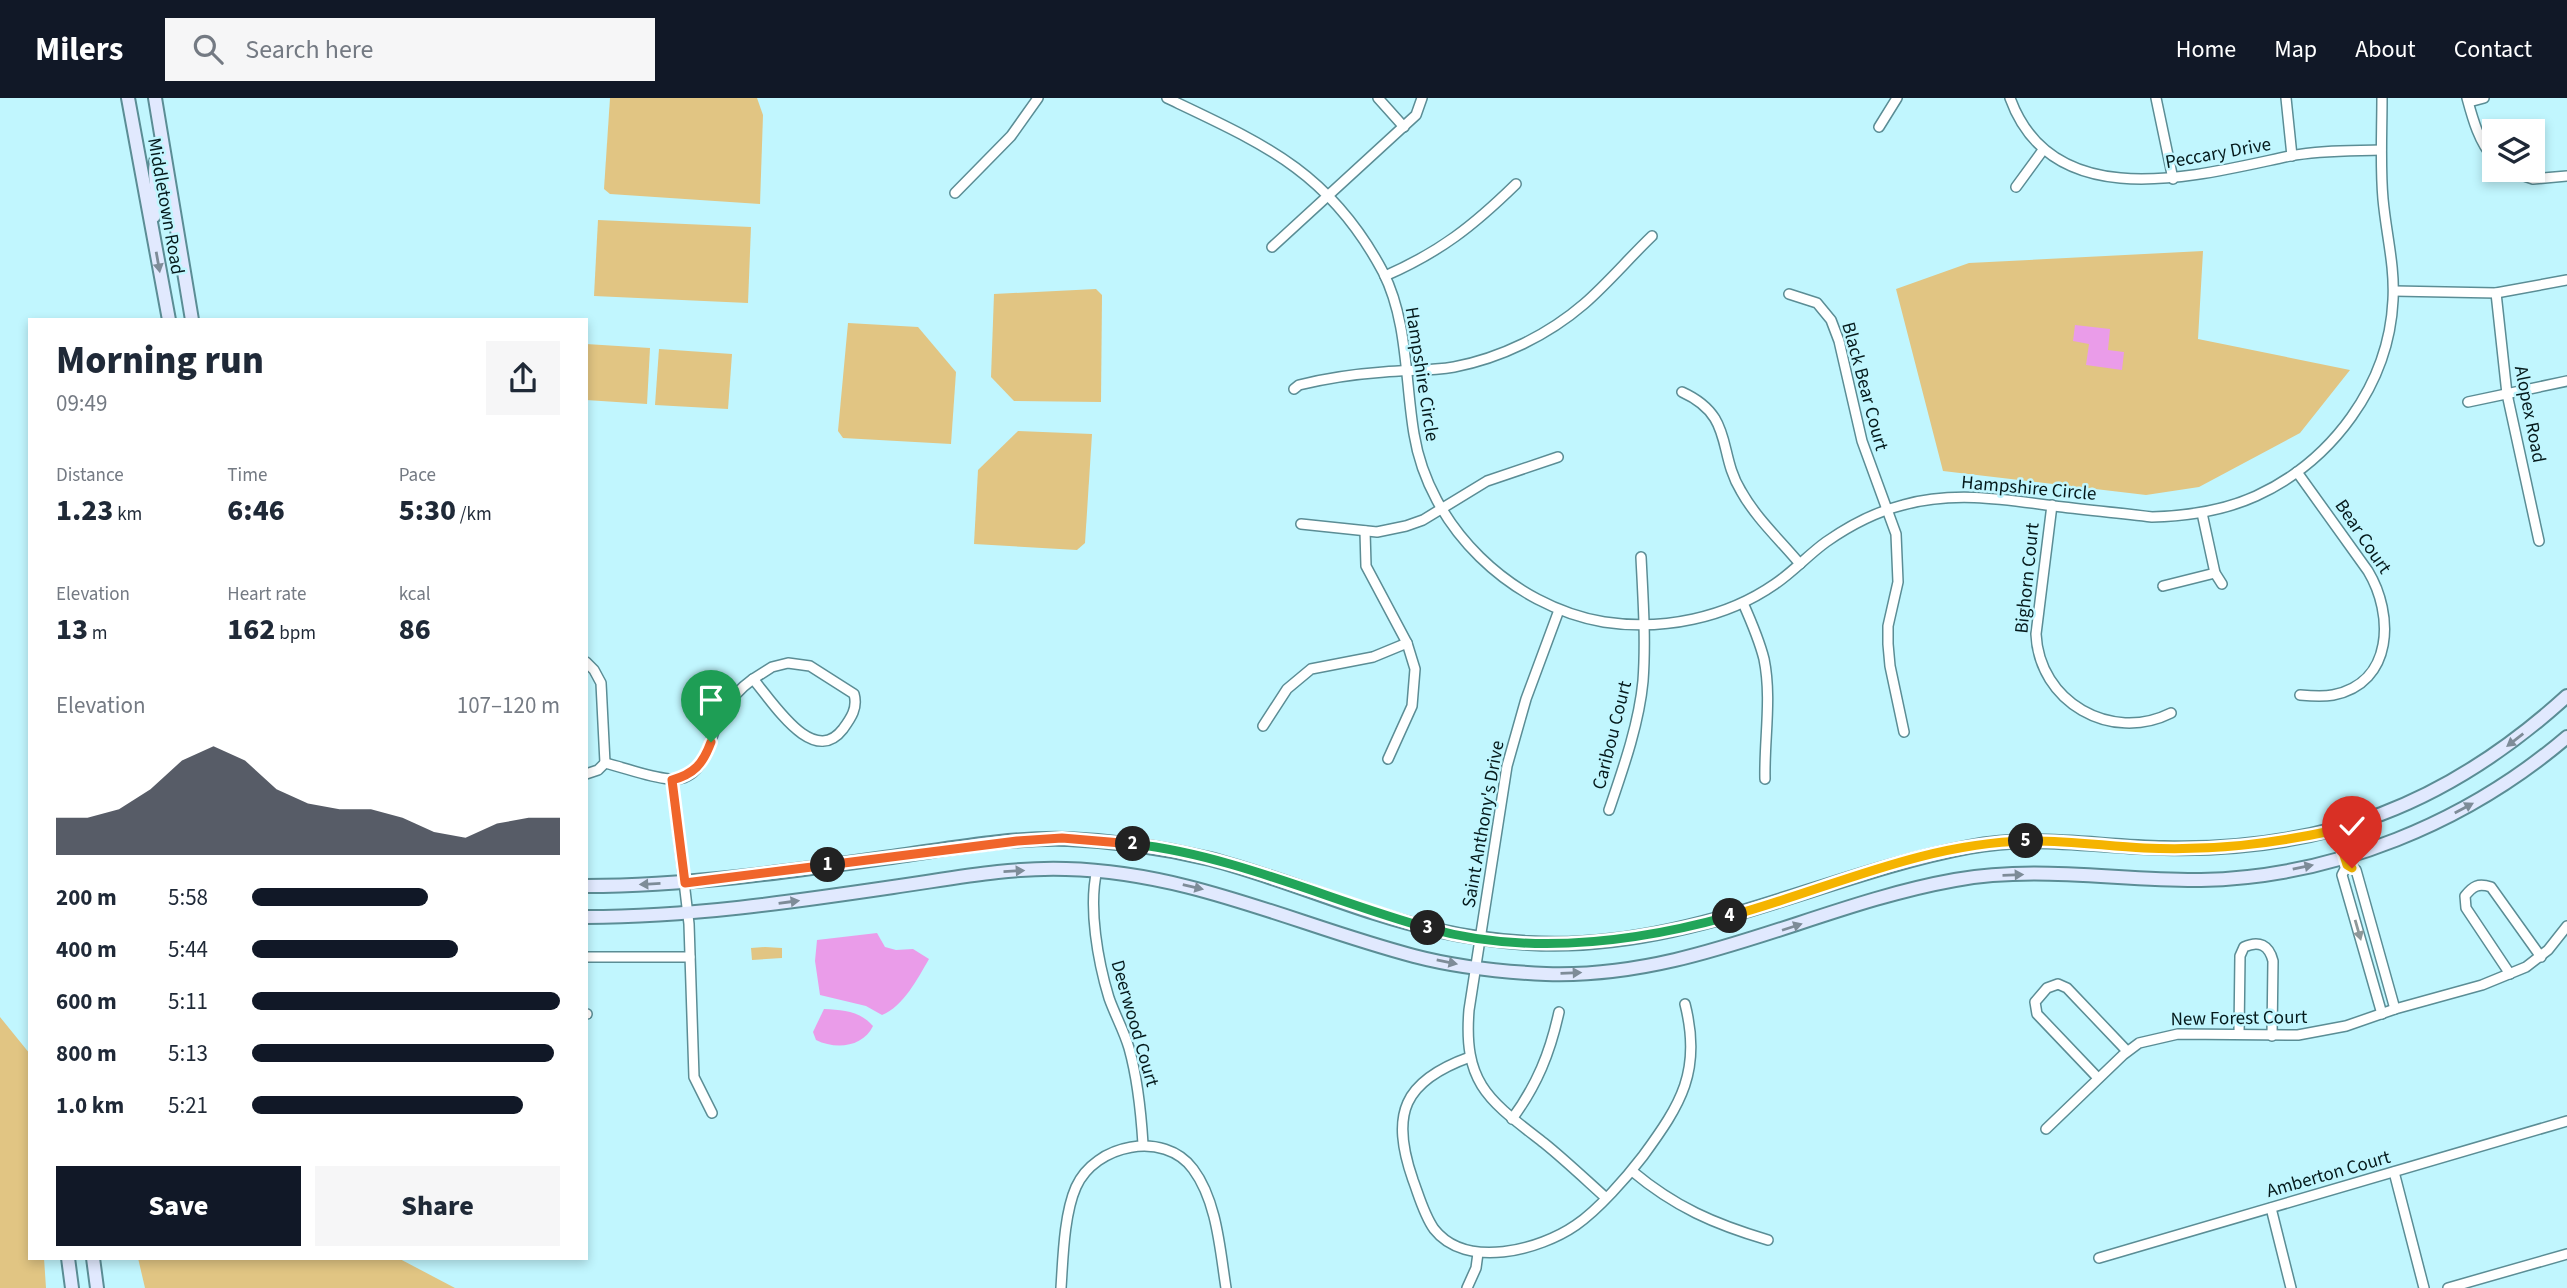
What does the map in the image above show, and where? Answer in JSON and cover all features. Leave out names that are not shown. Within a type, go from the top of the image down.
[{"type":"street","name":"Middletown Road","points":[[128,98],[169,318]]},
{"type":"street","name":"Middletown Road","points":[[155,98],[192,318]]},
{"type":"street","points":[[955,193],[1011,136],[1038,98]]},
{"type":"street","name":"Hampshire Circle","points":[[1167,98],[1271,149],[1306,174],[1329,195],[1360,235],[1385,276],[1399,321],[1418,452],[1427,481],[1441,509],[1466,544],[1493,568],[1559,610],[1604,622],[1644,625],[1688,620],[1743,603],[1775,584],[1840,533],[1888,510],[1928,499],[1979,497],[2152,517],[2202,513],[2255,497],[2297,472],[2343,428],[2371,384],[2389,330],[2393,291],[2381,150],[2382,98]]},
{"type":"street","points":[[1378,98],[1404,127]]},
{"type":"street","points":[[1879,127],[1897,98]]},
{"type":"street","name":"Peccary Drive","points":[[2010,98],[2029,134],[2043,150],[2072,165],[2107,175],[2141,180],[2211,174],[2292,156],[2381,150]]},
{"type":"street","points":[[2156,98],[2173,179]]},
{"type":"street","points":[[2286,98],[2292,156]]},
{"type":"street","points":[[2482,142],[2468,100],[2484,98]]},
{"type":"street","points":[[1272,247],[1404,127],[1416,114],[1422,99]]},
{"type":"street","points":[[151,222],[157,210],[153,170],[155,158],[162,146]]},
{"type":"street","points":[[2016,187],[2043,150]]},
{"type":"street","points":[[2545,178],[2567,177]]},
{"type":"street","points":[[1385,276],[1459,236],[1516,184]]},
{"type":"street","points":[[1294,389],[1299,385],[1339,377],[1452,367],[1476,362],[1545,332],[1584,304],[1653,236]]},
{"type":"street","points":[[2393,291],[2496,293],[2567,280]]},
{"type":"street","name":"Alopex Road","points":[[2496,293],[2507,394],[2539,541]]},
{"type":"street","name":"Black Bear Court","points":[[1789,294],[1816,303],[1831,320],[1839,341],[1866,454],[1896,534],[1898,582],[1888,626],[1888,655],[1904,732]]},
{"type":"street","points":[[2468,402],[2567,381]]},
{"type":"street","points":[[1682,392],[1702,402],[1712,414],[1726,443],[1739,489],[1800,564]]},
{"type":"street","points":[[1301,524],[1387,531],[1406,526],[1441,509],[1487,481],[1558,457]]},
{"type":"street","name":"Bear Court","points":[[2297,472],[2379,588],[2385,618],[2385,636],[2380,658],[2361,682],[2347,691],[2331,696],[2300,695]]},
{"type":"street","name":"Bighorn Court","points":[[2052,505],[2036,634],[2038,653],[2046,674],[2065,699],[2097,719],[2133,723],[2151,721],[2171,713]]},
{"type":"street","points":[[2202,513],[2215,573],[2222,584]]},
{"type":"street","points":[[1365,531],[1366,566],[1407,643],[1414,664],[1414,694],[1409,715],[1388,759]]},
{"type":"street","name":"Caribou Court","points":[[1609,810],[1640,701],[1643,681],[1642,558]]},
{"type":"street","points":[[2163,586],[2215,573]]},
{"type":"street","points":[[1743,603],[1759,641],[1764,661],[1767,690],[1765,779]]},
{"type":"street","name":"Saint Anthony's Drive","points":[[1470,1057],[1467,1032],[1475,968],[1507,766],[1526,699],[1559,610]]},
{"type":"street","points":[[1263,726],[1287,689],[1311,669],[1373,657],[1407,643]]},
{"type":"street","points":[[605,763],[672,780],[690,774],[700,766],[721,715],[738,692],[752,679],[779,665],[803,663],[850,690],[856,699],[855,709],[850,720],[833,739],[822,742],[811,740],[796,728],[752,679]]},
{"type":"street","points":[[588,665],[601,683],[605,763],[598,770],[588,773]]},
{"type":"street","points":[[588,886],[685,883],[1017,841],[1062,838],[1143,845],[1212,860],[1371,912],[1439,931],[1534,943],[1609,941],[1646,936],[1737,914],[1896,864],[2002,841],[2050,840],[2141,848],[2220,848],[2267,843],[2336,830],[2386,813],[2453,782],[2514,741],[2567,696]]},
{"type":"street","points":[[588,917],[688,913],[785,903],[1006,871],[1097,870],[1145,876],[1209,891],[1397,951],[1475,968],[1566,974],[1615,971],[1670,963],[1734,946],[1897,894],[1961,879],[2049,873],[2200,880],[2261,875],[2346,861],[2462,810],[2509,782],[2567,737]]},
{"type":"street","points":[[672,780],[688,913],[694,1077],[712,1113]]},
{"type":"street","points":[[2336,830],[2346,861],[2356,870],[2395,1009]]},
{"type":"street","points":[[2346,861],[2342,875],[2382,1014]]},
{"type":"street","name":"Deerwood Court","points":[[1097,870],[1094,897],[1100,959],[1110,1001],[1133,1063],[1143,1144]]},
{"type":"street","points":[[2510,974],[2466,908],[2465,896],[2476,885],[2491,887],[2541,957]]},
{"type":"street","name":"New Forest Court","points":[[2046,1129],[2127,1051],[2139,1043],[2163,1036],[2272,1036],[2322,1032],[2510,974],[2541,957],[2567,926]]},
{"type":"street","points":[[2239,1034],[2240,956],[2244,947],[2257,943],[2263,944],[2270,951],[2273,961],[2272,1036]]},
{"type":"street","points":[[588,957],[690,957]]},
{"type":"street","points":[[2098,1078],[2037,1014],[2035,1002],[2047,988],[2058,984],[2067,988],[2127,1051]]},
{"type":"street","points":[[1605,1197],[1493,1102],[1485,1091],[1470,1057],[1434,1071],[1405,1110],[1403,1147],[1413,1179],[1435,1229],[1449,1241],[1478,1253],[1513,1250],[1562,1233],[1586,1217],[1632,1171],[1675,1111],[1687,1083],[1691,1046],[1685,1004]]},
{"type":"street","points":[[1512,1119],[1542,1070],[1551,1048],[1559,1012]]},
{"type":"street","name":"Amberton Court","points":[[2099,1258],[2567,1122]]},
{"type":"street","points":[[1061,1288],[1070,1209],[1081,1179],[1092,1166],[1110,1154],[1143,1144],[1182,1158],[1195,1171],[1208,1201],[1226,1288]]},
{"type":"street","points":[[1632,1171],[1681,1207],[1712,1222],[1768,1240]]},
{"type":"street","points":[[2394,1172],[2424,1288]]},
{"type":"street","points":[[2271,1208],[2291,1288]]},
{"type":"street","points":[[1467,1288],[1476,1269],[1478,1253]]},
{"type":"street","points":[[2448,1288],[2567,1254]]},
{"type":"street","points":[[68,1260],[72,1288]]},
{"type":"street","points":[[93,1260],[97,1288]]},
{"type":"shaded area","points":[[610,98],[757,98],[763,115],[760,204],[610,194],[604,189]]},
{"type":"shaded area","points":[[598,220],[751,227],[748,303],[594,296]]},
{"type":"shaded area","points":[[2203,251],[2198,339],[2350,370],[2300,433],[2199,487],[2146,495],[1943,471],[1896,289],[1969,263]]},
{"type":"shaded area","points":[[1096,289],[1102,295],[1101,402],[1014,401],[991,377],[994,294]]},
{"type":"shaded area","points":[[848,323],[918,327],[956,372],[951,444],[843,438],[838,431]]},
{"type":"shaded area","points":[[2075,325],[2110,329],[2108,350],[2124,352],[2122,370],[2086,365],[2089,344],[2073,341]]},
{"type":"shaded area","points":[[588,344],[650,348],[647,404],[588,400]]},
{"type":"shaded area","points":[[659,349],[732,354],[728,409],[655,405]]},
{"type":"shaded area","points":[[1018,431],[1092,434],[1085,543],[1077,550],[974,544],[978,470]]},
{"type":"shaded area","points":[[877,933],[885,947],[896,950],[913,949],[929,959],[897,1006],[882,1015],[866,1006],[820,995],[815,961],[817,940]]},
{"type":"shaded area","points":[[751,948],[782,948],[782,958],[752,960]]},
{"type":"shaded area","points":[[824,1009],[857,1014],[873,1026],[863,1038],[848,1045],[824,1043],[816,1040],[813,1032]]},
{"type":"shaded area","points":[[0,1017],[28,1052],[28,1260],[44,1260],[46,1288],[0,1288]]},
{"type":"shaded area","points":[[138,1260],[402,1260],[455,1288],[145,1288]]},
{"type":"route","points":[[711,742],[696,770],[672,780],[685,883],[961,847],[1062,838],[1143,845],[1212,860],[1371,912],[1439,931],[1534,943],[1609,941],[1683,929],[1856,875],[2002,841],[2050,840],[2172,849],[2240,847],[2336,830],[2347,865],[2352,868]]}]
